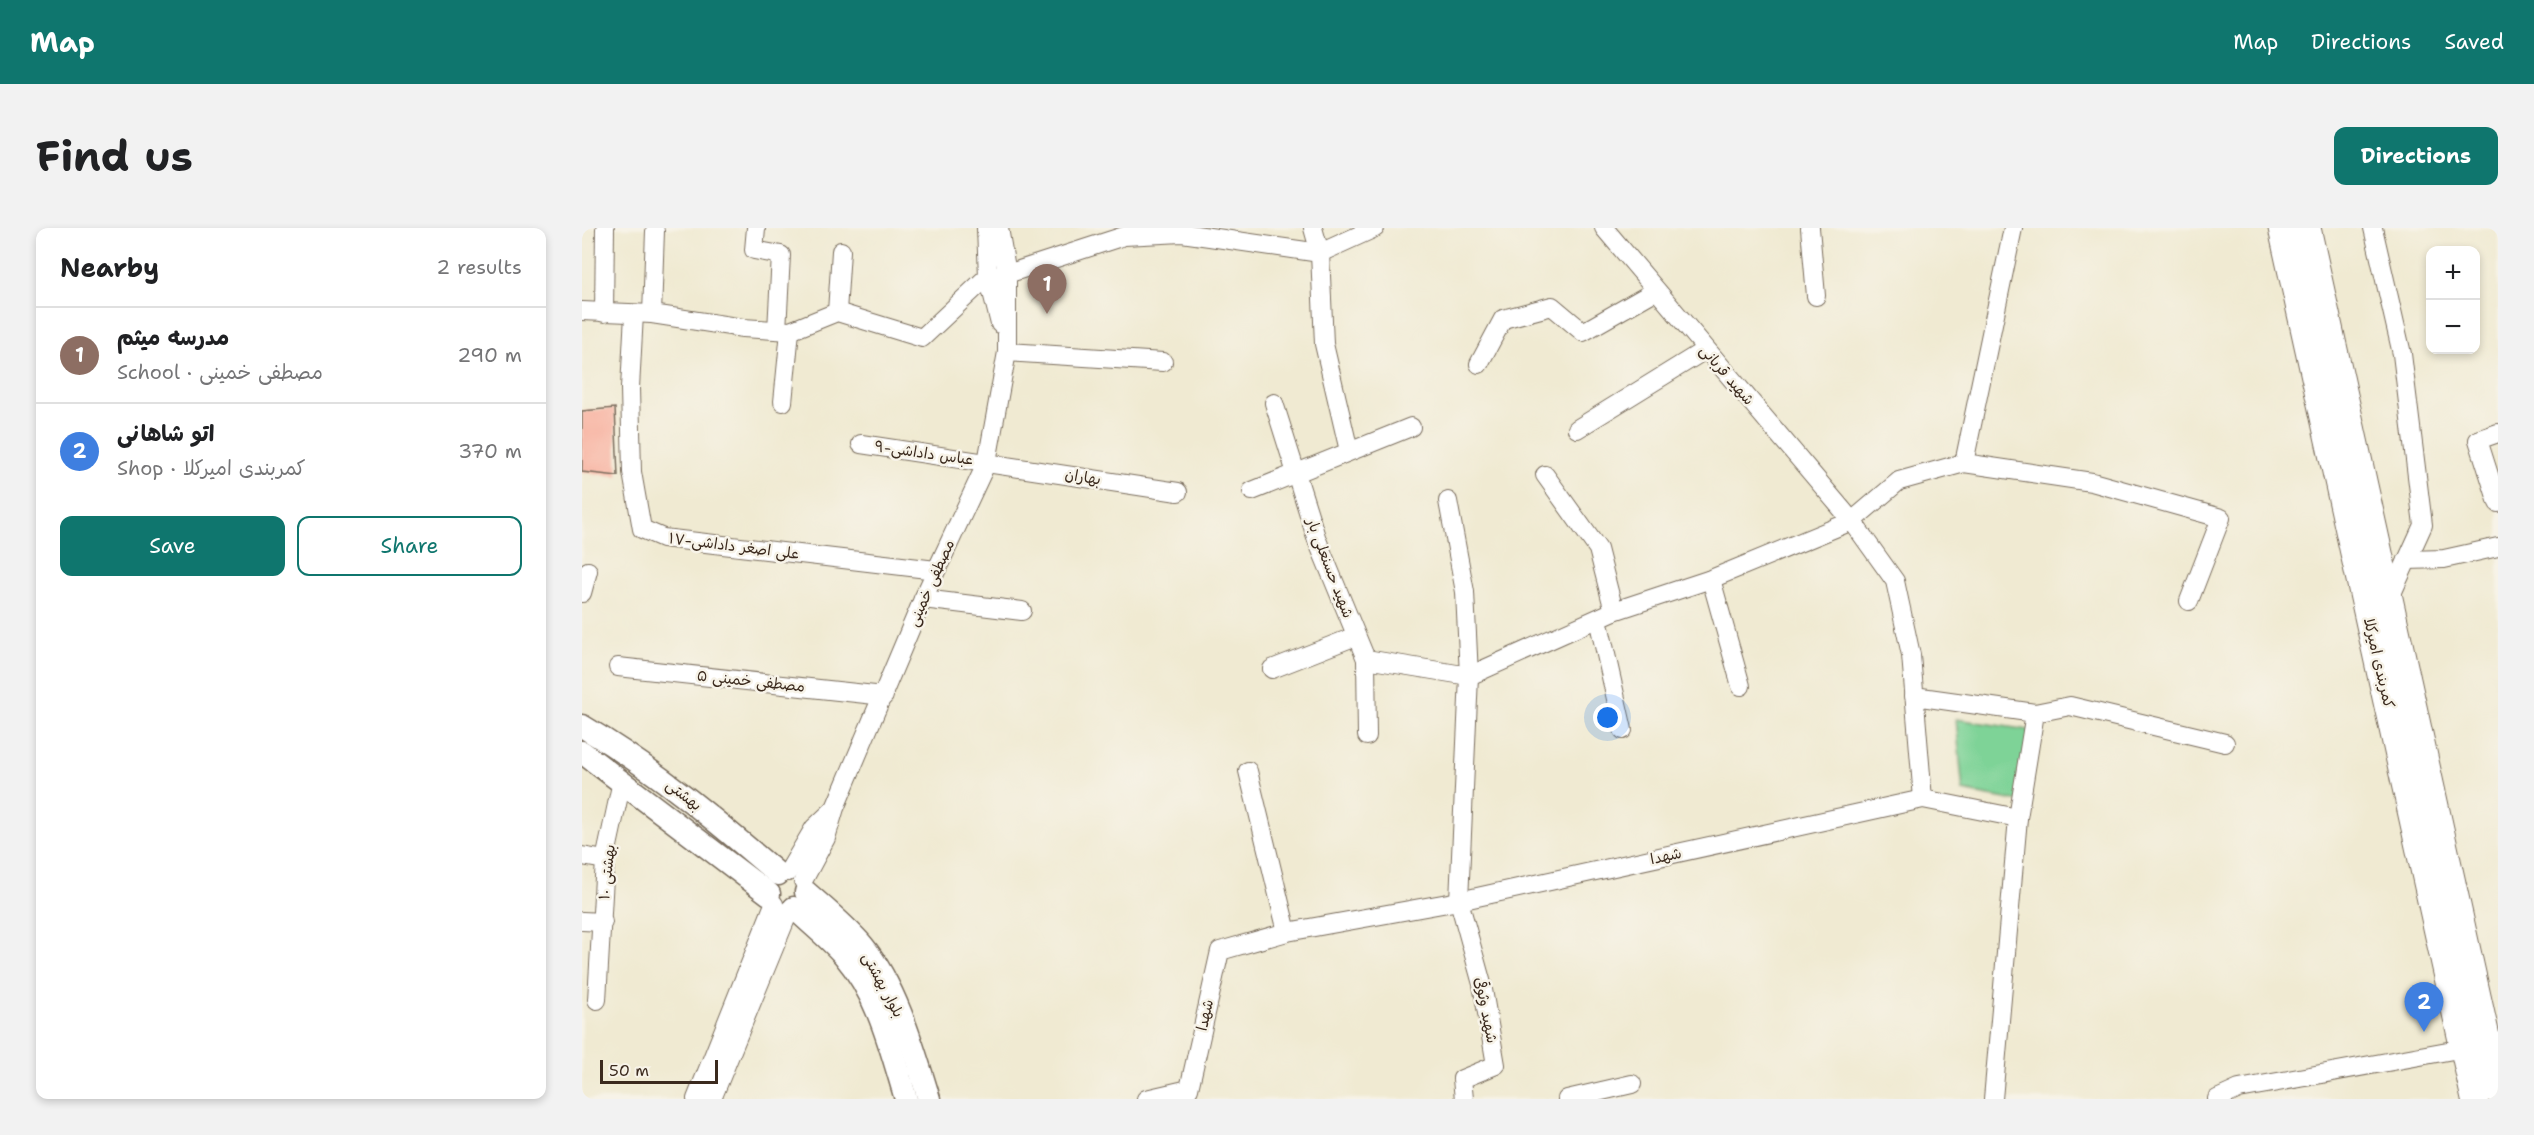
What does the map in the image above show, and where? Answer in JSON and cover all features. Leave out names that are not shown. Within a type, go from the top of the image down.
[{"type":"highway","name":"کمربندی امیرکلا","points":[[2282,228],[2483,1046],[2498,1091]]},
{"type":"highway","name":"کمربندی امیرکلا","points":[[2307,228],[2389,600],[2483,1046],[2475,1099]]},
{"type":"main road","name":"بهشتی","points":[[582,726],[628,753],[686,795],[788,892]]},
{"type":"main road","name":"بهشتی","points":[[582,752],[788,892]]},
{"type":"main road","points":[[622,781],[628,753]]},
{"type":"main road","name":"بلوار بهشتی","points":[[788,892],[857,972],[881,1018],[906,1099]]},
{"type":"main road","name":"بلوار بهشتی","points":[[788,892],[845,927],[870,957],[901,1016],[929,1099]]},
{"type":"street","points":[[604,313],[605,228]]},
{"type":"street","points":[[756,228],[754,250],[781,255],[783,402]]},
{"type":"street","name":"مصطفی خمینی","points":[[986,228],[988,276],[1007,352]]},
{"type":"street","name":"مصطفی خمینی","points":[[696,1099],[788,892],[826,838],[835,808],[923,599],[987,462],[1007,352],[1007,274],[999,228]]},
{"type":"street","points":[[1313,228],[1320,253],[1324,344],[1349,451]]},
{"type":"street","points":[[582,311],[652,314],[783,331],[837,312],[922,338],[988,276],[1007,274],[1123,232],[1182,231],[1320,253],[1375,228]]},
{"type":"street","name":"شهید قربانی","points":[[1604,228],[1852,521],[1895,581],[1911,655],[1923,800]]},
{"type":"street","points":[[1810,228],[1816,296]]},
{"type":"street","points":[[1964,463],[2013,228]]},
{"type":"street","points":[[2373,228],[2402,354],[2423,525],[2389,600]]},
{"type":"street","points":[[652,314],[655,231]]},
{"type":"street","points":[[837,312],[841,251]]},
{"type":"street","points":[[1479,364],[1503,319],[1552,306],[1583,332],[1655,291]]},
{"type":"street","name":"علی اصغر داداشی-۱۷","points":[[634,314],[630,388],[632,472],[642,529],[663,538],[936,570]]},
{"type":"street","points":[[1577,429],[1705,350]]},
{"type":"street","points":[[1007,352],[1163,362]]},
{"type":"street","name":"شهید حسنعلی بار","points":[[1274,403],[1317,540],[1366,658],[1367,736]]},
{"type":"street","points":[[1252,491],[1411,428]]},
{"type":"street","points":[[2498,433],[2478,440],[2498,503]]},
{"type":"street","name":"عباس داداشی-۹","points":[[861,444],[987,462]]},
{"type":"street","name":"بهاران","points":[[987,462],[1178,492]]},
{"type":"street","points":[[1366,658],[1469,676],[1606,615],[1711,579],[1852,521],[1899,481],[1964,463],[2092,482],[2221,518],[2189,602]]},
{"type":"street","points":[[1545,475],[1598,549],[1623,730]]},
{"type":"street","points":[[1448,501],[1465,592],[1469,676],[1459,901]]},
{"type":"street","points":[[2407,560],[2444,559],[2498,547]]},
{"type":"street","points":[[582,593],[588,571]]},
{"type":"street","points":[[1711,579],[1741,686]]},
{"type":"street","points":[[923,599],[1022,611]]},
{"type":"street","points":[[1272,669],[1356,636]]},
{"type":"street","name":"مصطفی خمینی ۵","points":[[618,667],[884,696]]},
{"type":"street","points":[[1914,696],[2035,713],[2070,706],[2225,743]]},
{"type":"street","points":[[1993,1099],[2018,818],[2035,713]]},
{"type":"street","points":[[1248,771],[1287,932]]},
{"type":"street","name":"بهشتی ۱۰","points":[[597,1000],[605,860],[622,781]]},
{"type":"street","name":"شهدا","points":[[1146,1099],[1189,1089],[1220,951],[1287,932],[1459,901],[1923,800],[2018,818]]},
{"type":"street","points":[[582,856],[605,860]]},
{"type":"street","name":"مصطفی خمینی","points":[[712,1099],[788,892]]},
{"type":"street","name":"شهید وثوقی","points":[[1459,901],[1482,984],[1496,1065],[1462,1079],[1464,1099]]},
{"type":"street","points":[[582,921],[603,922]]},
{"type":"street","points":[[2217,1099],[2239,1089],[2483,1046]]},
{"type":"street","points":[[1567,1099],[1632,1084]]},
{"type":"green space","points":[[1956,719],[2036,731],[2021,802],[1963,791]]},
{"type":"building","points":[[615,408],[618,476],[582,472],[582,411]]},
{"type":"place","name":"مدرسه میثم","points":[[1047,314]]},
{"type":"place","name":"اتو شاهانی","points":[[2424,1032]]}]
